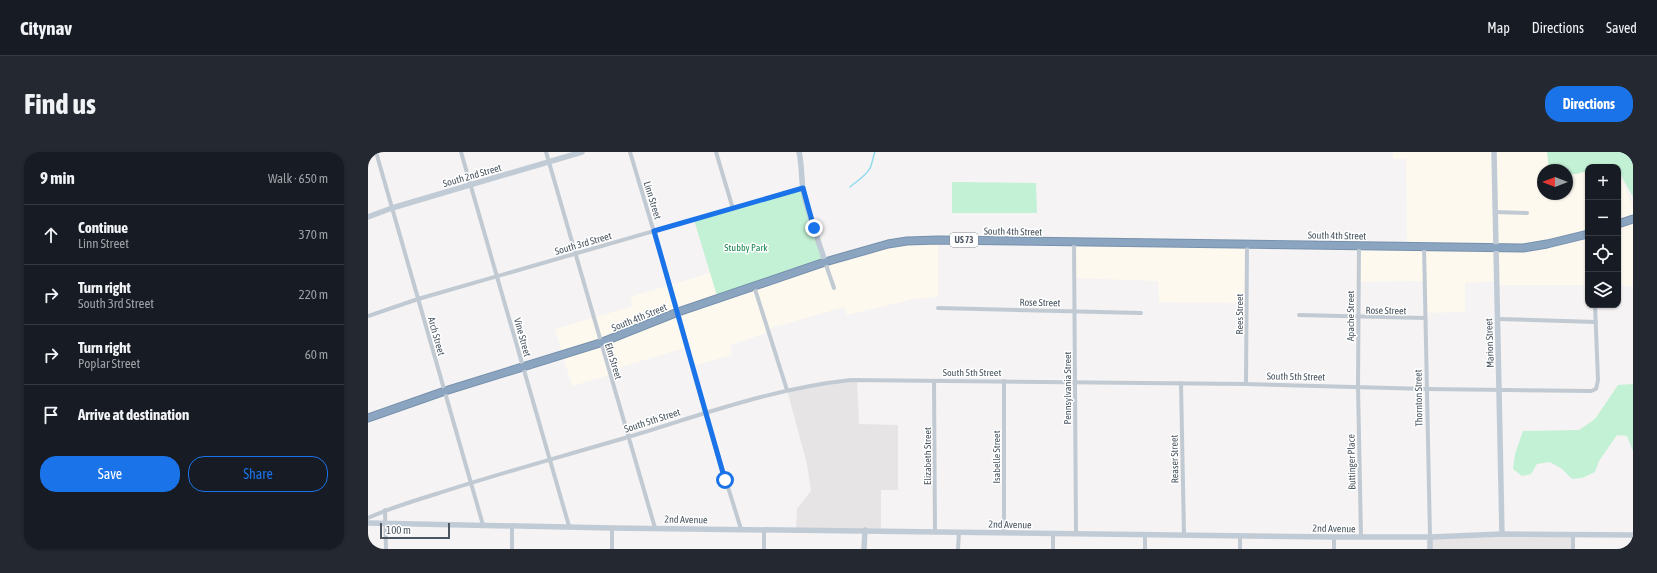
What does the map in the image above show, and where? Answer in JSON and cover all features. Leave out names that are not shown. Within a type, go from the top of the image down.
[{"type":"highway","points":[[1621,223],[1633,220]]},
{"type":"highway","name":"South 4th Street","points":[[368,418],[445,391],[524,368],[600,343],[678,312],[825,262],[870,248],[907,241],[938,240],[1523,248],[1585,235]]},
{"type":"street","name":"Arch Street","points":[[376,152],[483,525]]},
{"type":"street","name":"Vine Street","points":[[461,152],[551,459],[569,526]]},
{"type":"street","name":"Elm Street","points":[[546,152],[600,343],[655,528]]},
{"type":"street","name":"South 2nd Street","points":[[368,217],[392,208],[582,152]]},
{"type":"street","name":"Linn Street","points":[[630,152],[678,312],[705,413],[741,529]]},
{"type":"street","points":[[716,152],[732,209]]},
{"type":"street","points":[[799,152],[802,163],[803,188],[834,288]]},
{"type":"street","name":"Marion Street","points":[[1494,152],[1502,534]]},
{"type":"street","name":"South 3rd Street","points":[[368,316],[418,299],[803,188]]},
{"type":"street","points":[[1495,212],[1527,212]]},
{"type":"street","name":"Pennsylvania Street","points":[[1074,242],[1076,534]]},
{"type":"street","name":"Rees Street","points":[[1246,384],[1247,244]]},
{"type":"street","name":"Apache Street","points":[[1358,386],[1359,245]]},
{"type":"street","name":"Thornton Street","points":[[1424,246],[1430,549]]},
{"type":"street","points":[[754,286],[787,390]]},
{"type":"street","name":"Rose Street","points":[[938,308],[1141,313]]},
{"type":"street","points":[[1498,319],[1596,322],[1596,308]]},
{"type":"street","name":"Rose Street","points":[[1299,315],[1425,318]]},
{"type":"street","name":"South 5th Street","points":[[368,518],[385,510],[471,482],[629,437],[705,413],[818,383],[850,380],[1076,381],[1591,391],[1596,389],[1598,380],[1596,322]]},
{"type":"street","name":"Elizabeth Street","points":[[934,381],[935,532]]},
{"type":"street","name":"Isabelle Street","points":[[1004,381],[1004,532]]},
{"type":"street","name":"Reaser Street","points":[[1181,383],[1184,535]]},
{"type":"street","name":"Buttinger Place","points":[[1358,386],[1361,537]]},
{"type":"street","points":[[385,510],[386,549]]},
{"type":"street","points":[[368,523],[386,523]]},
{"type":"street","name":"2nd Avenue","points":[[386,523],[612,528],[1334,537],[1430,537],[1502,534],[1633,535]]},
{"type":"street","points":[[512,526],[512,549]]},
{"type":"street","points":[[612,528],[612,549]]},
{"type":"street","points":[[764,530],[764,549]]},
{"type":"street","points":[[864,549],[865,530]]},
{"type":"street","points":[[958,549],[959,532]]},
{"type":"street","points":[[1053,534],[1053,549]]},
{"type":"street","points":[[1573,534],[1573,549]]},
{"type":"street","points":[[1145,535],[1145,549]]},
{"type":"street","points":[[1240,536],[1240,549]]},
{"type":"street","points":[[1334,537],[1334,549]]},
{"type":"shaded area","points":[[1393,152],[1547,152],[1548,164],[1537,164],[1537,200],[1573,200],[1573,174],[1585,172],[1585,285],[1497,285],[1496,281],[1465,283],[1465,312],[1425,313],[1424,281],[1358,282],[1359,245],[1407,246],[1406,159],[1393,159]]},
{"type":"shaded area","points":[[1621,179],[1633,206],[1633,286],[1621,286]]},
{"type":"shaded area","points":[[938,240],[938,297],[914,299],[847,315],[844,307],[768,329],[769,332],[730,345],[732,355],[693,366],[687,347],[609,371],[610,375],[572,386],[555,329],[633,306],[630,297],[710,273],[718,298],[870,248]]},
{"type":"shaded area","points":[[1074,242],[1247,244],[1247,303],[1159,302],[1158,281],[1074,278]]},
{"type":"shaded area","points":[[857,380],[859,424],[898,425],[898,490],[881,490],[881,531],[796,530],[797,509],[811,491],[807,464],[787,390]]},
{"type":"shaded area","points":[[1573,534],[1573,549],[1430,549],[1430,537]]},
{"type":"green space","points":[[1547,152],[1633,152],[1633,197],[1621,175],[1621,164],[1585,164],[1585,172],[1573,174],[1573,164],[1548,164]]},
{"type":"green space","points":[[952,182],[1036,183],[1037,213],[952,213]]},
{"type":"green space","name":"Stubby Park","points":[[803,188],[825,262],[718,299],[694,220]]},
{"type":"green space","points":[[1633,384],[1633,451],[1627,436],[1617,435],[1599,461],[1595,472],[1582,478],[1572,479],[1562,469],[1550,462],[1537,464],[1531,474],[1522,476],[1513,469],[1515,454],[1523,431],[1579,430],[1595,419],[1618,385]]},
{"type":"waterway","points":[[850,187],[864,176],[871,167],[875,152]]},
{"type":"waterway","points":[[1627,152],[1633,163]]},
{"type":"route","points":[[725,480],[654,231],[803,188],[814,228]]}]
